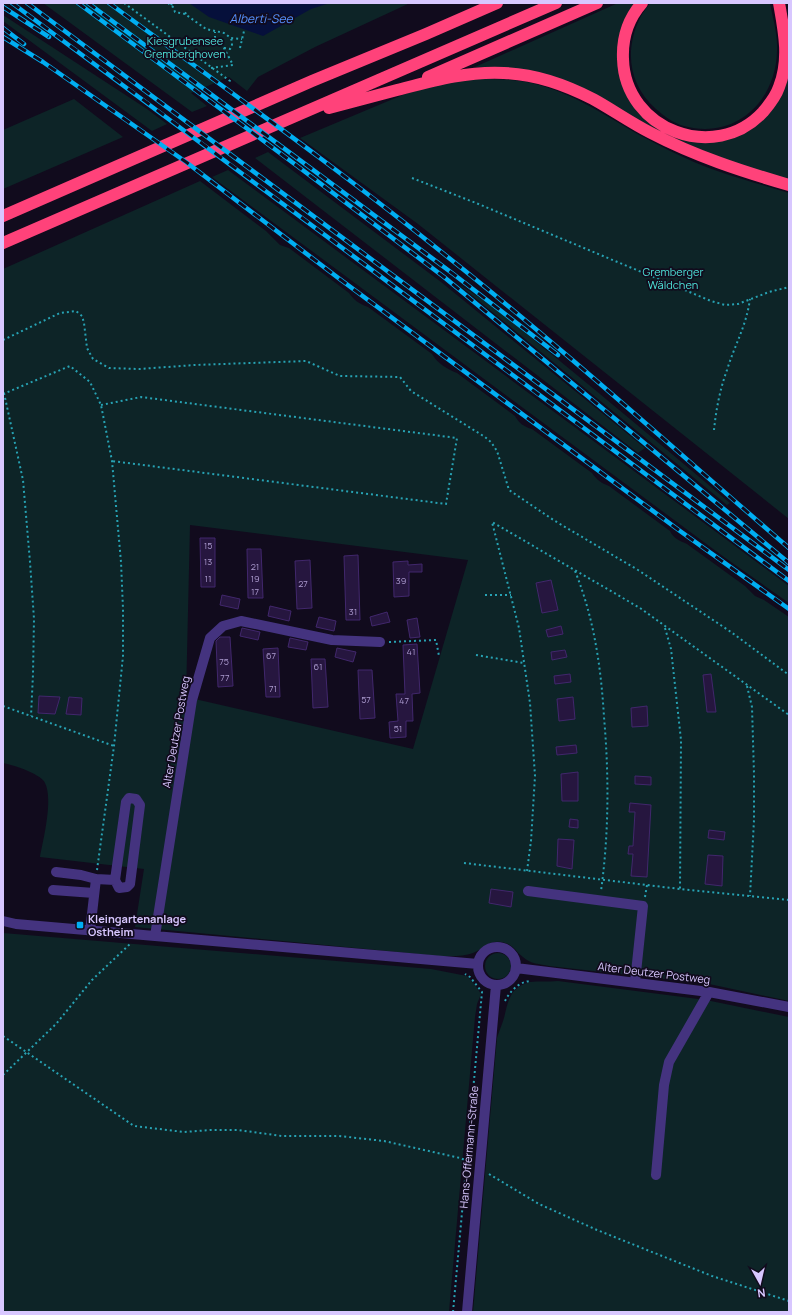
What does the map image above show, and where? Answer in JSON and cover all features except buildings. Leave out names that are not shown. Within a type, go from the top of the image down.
[{"type":"highway","points":[[426,34],[484,3]]},
{"type":"highway","points":[[3,216],[312,81],[497,3]]},
{"type":"highway","points":[[3,243],[556,3]]},
{"type":"highway","points":[[395,91],[597,3]]},
{"type":"highway","points":[[642,3],[635,12],[626,30],[623,48],[623,68],[627,85],[637,104],[648,115],[664,127],[681,134],[701,137],[721,136],[739,129],[756,119],[772,100],[779,88],[784,70],[786,52],[781,3]]},
{"type":"highway","points":[[781,3],[789,15]]},
{"type":"highway","points":[[293,117],[428,82],[468,74],[504,73],[539,78],[566,86],[593,99],[650,132],[695,154],[729,167],[789,185]]},
{"type":"street","name":"Alter Deutzer Postweg","points":[[155,936],[192,700],[210,638],[223,626],[242,621],[332,640],[380,642]]},
{"type":"street","points":[[130,798],[136,799],[140,805],[130,884],[127,887],[119,888],[115,880],[126,802],[130,798]]},
{"type":"street","points":[[56,872],[81,875],[96,879],[115,880]]},
{"type":"street","points":[[90,931],[96,879]]},
{"type":"street","points":[[53,890],[94,893]]},
{"type":"street","points":[[528,892],[643,906],[635,982]]},
{"type":"street","points":[[3,921],[16,924],[90,931],[478,964]]},
{"type":"street","points":[[498,947],[506,949],[511,954],[515,960],[516,968],[514,975],[509,980],[503,984],[496,985],[488,983],[482,978],[478,972],[478,964],[484,951],[498,947]]},
{"type":"street","name":"Alter Deutzer Postweg","points":[[516,968],[709,992],[789,1007]]},
{"type":"street","name":"Hans-Offermann-Straße","points":[[466,1312],[496,985]]},
{"type":"street","points":[[656,1175],[664,1085],[669,1062],[709,992]]},
{"type":"path","points":[[124,3],[230,81],[230,84]]},
{"type":"path","points":[[168,3],[173,7],[175,12],[185,14],[206,29],[224,33],[231,38],[242,39]]},
{"type":"path","points":[[171,5],[172,3],[174,4]]},
{"type":"path","points":[[240,48],[244,31]]},
{"type":"path","points":[[211,68],[233,65],[224,48],[215,38],[216,32]]},
{"type":"path","points":[[224,48],[230,49],[232,43],[231,38]]},
{"type":"path","points":[[412,178],[476,203],[711,301],[725,305],[738,304],[769,292],[789,287]]},
{"type":"path","points":[[714,430],[727,369],[748,314],[750,299]]},
{"type":"path","points":[[3,340],[60,313],[76,310],[82,316],[87,348],[93,359],[109,368],[139,369],[194,365],[306,361],[340,376],[400,378],[411,391],[491,442],[509,490],[554,521],[638,570],[731,632],[789,675]]},
{"type":"path","points":[[31,716],[34,619],[23,480],[3,394],[70,366],[90,382],[101,405],[112,460],[121,562],[123,656],[114,746],[96,879]]},
{"type":"path","points":[[101,405],[141,397],[457,438],[446,504],[112,460]]},
{"type":"path","points":[[527,871],[531,840],[535,776],[530,703],[519,628],[492,522],[640,608],[789,715]]},
{"type":"path","points":[[575,570],[584,593],[597,646],[603,697],[608,759],[607,822],[603,880]]},
{"type":"path","points":[[485,595],[511,595]]},
{"type":"path","points":[[665,626],[671,649],[681,740],[680,889]]},
{"type":"path","points":[[380,642],[436,640],[439,656]]},
{"type":"path","points":[[476,655],[524,662]]},
{"type":"path","points":[[747,685],[752,707],[754,774],[754,820],[750,896]]},
{"type":"path","points":[[3,706],[114,746]]},
{"type":"path","points":[[464,863],[680,889],[789,900]]},
{"type":"path","points":[[3,1075],[56,1024],[92,980],[130,943]]},
{"type":"path","points":[[453,1312],[481,1004]]},
{"type":"path","points":[[3,1036],[134,1126],[184,1132],[238,1130],[282,1136],[339,1136],[384,1141],[467,1160],[539,1204],[597,1230],[712,1276],[789,1301]]},
{"type":"green space","name":"Kiesgrubensee Gremberghoven","points":[[43,3],[410,3],[315,47],[258,77],[247,91],[229,77],[191,93],[207,106],[192,112]]},
{"type":"green space","points":[[618,3],[635,3],[617,59],[623,87],[676,137],[742,133],[759,123],[773,107],[789,66],[789,180],[729,162],[653,129],[595,95],[504,68],[475,67]]},
{"type":"green space","points":[[650,3],[770,3],[777,39],[775,69],[769,86],[761,100],[750,112],[736,122],[720,127],[703,129],[680,125],[672,121],[659,112],[647,100],[635,78],[631,55],[635,30],[641,16]]},
{"type":"green space","points":[[3,15],[147,109],[167,124],[152,131],[3,21]]},
{"type":"green space","name":"Gremberger Wäldchen","points":[[467,79],[503,79],[521,81],[554,90],[582,102],[647,139],[705,167],[789,193],[789,519],[418,224],[300,138],[405,94],[431,86]]},
{"type":"green space","points":[[74,99],[123,137],[3,189],[3,130]]},
{"type":"green space","points":[[268,152],[441,282],[645,448],[638,453],[255,158]]},
{"type":"green space","points":[[228,170],[789,586],[789,603],[724,557],[212,177]]},
{"type":"green space","points":[[200,181],[266,231],[280,245],[289,248],[349,293],[357,302],[368,307],[432,354],[443,366],[457,373],[515,416],[522,424],[532,429],[592,473],[599,481],[609,486],[670,531],[677,539],[687,544],[745,586],[755,596],[764,600],[789,617],[789,1001],[709,984],[539,964],[529,961],[511,946],[501,942],[493,942],[477,951],[465,955],[439,956],[135,927],[144,869],[40,857],[48,806],[46,787],[43,780],[35,774],[3,763],[3,269]],"holes":[[[190,525],[468,560],[413,749],[186,697]]]},
{"type":"green space","points":[[458,284],[484,300],[520,328],[730,503],[727,505]]},
{"type":"green space","points":[[3,933],[431,969],[467,976],[481,994],[477,1004],[475,1017],[449,1312],[3,1312]]},
{"type":"green space","points":[[498,953],[507,957],[511,966],[507,975],[498,979],[489,975],[485,966],[489,957]]},
{"type":"green space","points":[[558,981],[706,1000],[789,1017],[789,1312],[473,1312],[497,1038],[509,1000],[518,987],[530,982]]},
{"type":"water","name":"Alberti-See","points":[[189,3],[330,3],[311,9],[263,36],[209,17]]},
{"type":"railway","points":[[12,3],[789,581]]},
{"type":"railway","points":[[27,3],[789,570]]},
{"type":"railway","points":[[78,3],[444,277],[789,563]]},
{"type":"railway","points":[[88,3],[452,273],[558,355]]},
{"type":"railway","points":[[109,3],[323,160],[493,293],[789,548]]},
{"type":"railway","points":[[3,7],[49,37]]},
{"type":"railway","points":[[3,28],[24,44]]},
{"type":"railway","points":[[3,37],[43,62],[186,162],[337,277],[680,531],[789,609]]},
{"type":"place","name":"Kleingartenanlage Ostheim","points":[[80,925]]}]
